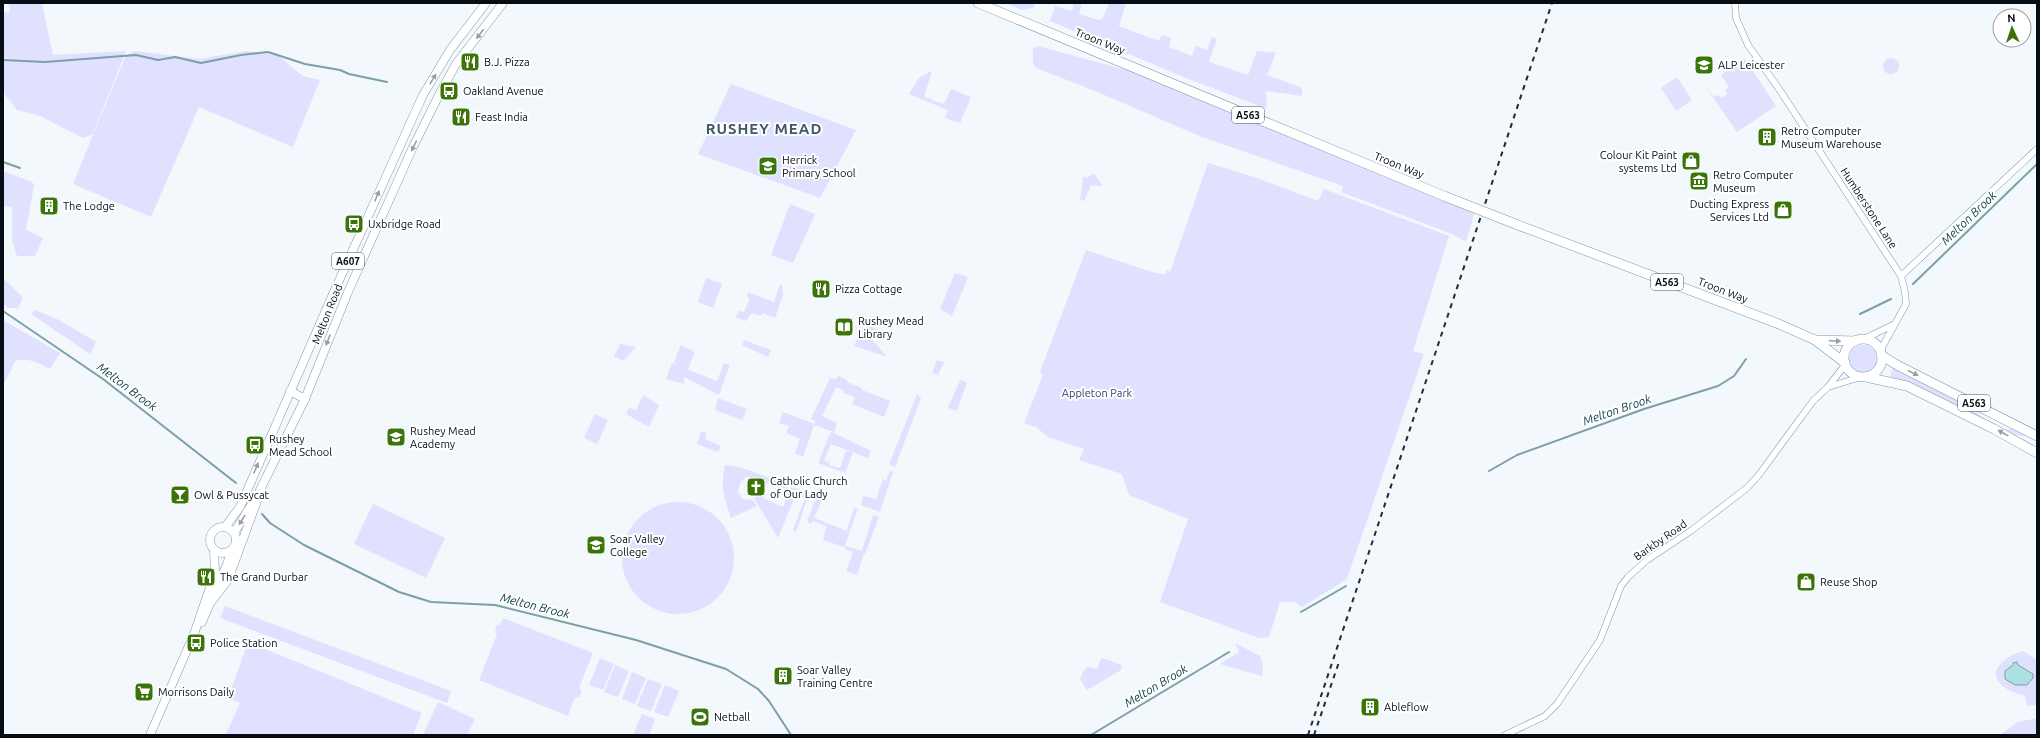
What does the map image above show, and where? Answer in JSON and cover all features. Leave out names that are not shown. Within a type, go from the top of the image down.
[{"type":"highway","name":"Troon Way","points":[[978,3],[1444,196],[1779,324],[1814,340],[1845,364]]},
{"type":"highway","name":"Troon Way","points":[[1814,340],[1859,340]]},
{"type":"highway","points":[[1859,340],[1873,343],[1881,353],[1880,366],[1872,375],[1863,377],[1852,374],[1845,364],[1845,352],[1852,344],[1859,340]]},
{"type":"highway","name":"A563","points":[[1881,353],[1896,365],[2037,436]]},
{"type":"highway","name":"A563","points":[[1863,377],[1907,386],[1994,428],[2037,452]]},
{"type":"main road","name":"Melton Road","points":[[225,527],[240,507],[290,391],[423,95],[450,50],[486,3]]},
{"type":"main road","name":"Melton Road","points":[[234,533],[258,494],[305,399],[348,292],[394,189],[441,91],[456,64],[503,3]]},
{"type":"main road","points":[[366,220],[372,223],[375,221],[389,190],[394,189]]},
{"type":"main road","points":[[290,391],[305,399]]},
{"type":"main road","points":[[211,602],[228,580],[255,510],[258,494]]},
{"type":"main road","points":[[225,527],[234,533]]},
{"type":"main road","name":"A607","points":[[194,634],[216,563],[214,549],[210,543],[211,536],[216,529],[225,527]]},
{"type":"main road","name":"A607","points":[[150,735],[194,634],[211,602],[228,562],[230,551],[236,541],[234,533]]},
{"type":"main road","points":[[214,549],[221,553],[230,551]]},
{"type":"street","name":"Humberstone Lane","points":[[1735,3],[1736,18],[1748,45],[1901,276],[1906,304],[1881,353]]},
{"type":"street","points":[[1901,276],[2037,149]]},
{"type":"street","points":[[1859,340],[1894,325]]},
{"type":"street","name":"Barkby Road","points":[[1505,735],[1545,716],[1557,704],[1600,640],[1621,586],[1636,568],[1747,488],[1758,476],[1814,401],[1828,387],[1845,364]]},
{"type":"street","name":"Barkby Road","points":[[1828,387],[1863,377]]},
{"type":"green space","points":[[8,3],[42,3],[53,55],[126,51],[93,134],[83,138],[40,116],[17,110],[3,92],[3,12],[9,13],[10,10]]},
{"type":"green space","points":[[1005,3],[1035,3],[1033,8],[1022,10]]},
{"type":"green space","points":[[1074,3],[1082,3],[1079,14],[1099,20],[1103,18],[1109,3],[1126,3],[1119,26],[1159,41],[1162,35],[1171,38],[1169,47],[1192,56],[1196,46],[1207,50],[1212,37],[1217,39],[1209,62],[1248,75],[1257,51],[1276,53],[1267,75],[1302,88],[1302,96],[1266,91],[1267,109],[1186,78],[1050,21],[1055,6],[1072,11]]},
{"type":"green space","points":[[1038,46],[1141,74],[1475,211],[1466,242],[1452,234],[1341,192],[1343,186],[1202,137],[1095,91],[1036,68],[1033,63],[1033,48]]},
{"type":"green space","points":[[135,51],[199,59],[247,51],[277,55],[303,76],[320,80],[293,147],[199,107],[151,217],[73,184],[126,55]]},
{"type":"green space","points":[[1891,58],[1897,60],[1899,66],[1897,72],[1891,74],[1885,72],[1883,66],[1885,60]]},
{"type":"green space","points":[[1745,59],[1776,106],[1737,132],[1705,86],[1714,97],[1718,95],[1721,98],[1727,94],[1725,90],[1729,87],[1721,75]]},
{"type":"green space","points":[[931,71],[924,97],[932,99],[934,103],[934,101],[944,104],[951,89],[971,97],[960,123],[945,118],[948,110],[909,94],[919,78]]},
{"type":"green space","points":[[1677,77],[1692,100],[1676,111],[1661,88]]},
{"type":"green space","points":[[731,84],[856,130],[820,198],[698,154]]},
{"type":"green space","name":"Appleton Park","points":[[1208,163],[1257,178],[1318,201],[1324,189],[1449,236],[1413,351],[1424,354],[1347,579],[1302,607],[1295,602],[1280,602],[1269,637],[1259,638],[1160,602],[1188,519],[1129,495],[1122,474],[1079,460],[1084,449],[1048,437],[1036,427],[1024,423],[1043,375],[1040,372],[1086,250],[1155,273],[1166,274],[1166,270],[1170,272]]},
{"type":"green space","points":[[3,171],[32,182],[34,185],[26,230],[43,238],[35,256],[17,256],[12,240],[12,207],[3,206]]},
{"type":"green space","points":[[1094,173],[1102,185],[1091,185],[1084,201],[1080,200],[1083,177],[1087,178]]},
{"type":"green space","points":[[790,204],[815,214],[793,263],[771,255]]},
{"type":"green space","points":[[955,273],[968,277],[952,316],[940,309]]},
{"type":"green space","points":[[3,278],[23,298],[18,308],[8,308],[3,303]]},
{"type":"green space","points":[[706,278],[722,284],[713,308],[698,302]]},
{"type":"green space","points":[[780,284],[782,286],[783,295],[775,318],[763,313],[761,316],[752,313],[746,321],[735,317],[739,311],[744,312],[750,298],[747,297],[748,292],[774,302]]},
{"type":"green space","points":[[35,310],[59,320],[96,342],[90,354],[31,314]]},
{"type":"green space","points":[[3,320],[60,353],[50,369],[29,360],[15,361],[3,386]]},
{"type":"green space","points":[[864,324],[881,331],[876,333],[869,332],[863,327]]},
{"type":"green space","points":[[862,328],[887,357],[854,346]]},
{"type":"green space","points":[[744,340],[771,350],[768,357],[742,345]]},
{"type":"green space","points":[[620,344],[636,347],[623,361],[614,356]]},
{"type":"green space","points":[[681,345],[695,352],[688,369],[686,369],[717,381],[724,363],[730,365],[719,395],[684,377],[684,384],[666,379],[672,363],[679,365],[674,362]]},
{"type":"green space","points":[[1863,345],[1873,349],[1877,359],[1873,369],[1863,373],[1853,369],[1849,359],[1853,349]]},
{"type":"green space","points":[[937,360],[944,362],[938,375],[932,373]]},
{"type":"green space","points":[[1893,366],[1975,410],[1983,419],[1915,385],[1890,377]]},
{"type":"green space","points":[[838,376],[847,380],[847,382],[862,388],[862,390],[890,401],[884,417],[852,404],[855,397],[843,393],[844,390],[836,387],[822,416],[837,423],[834,432],[814,425],[803,457],[795,453],[800,439],[786,433],[789,426],[779,423],[783,412],[815,424],[815,421],[811,419],[830,378],[836,379]]},
{"type":"green space","points":[[960,380],[967,382],[957,411],[948,408]]},
{"type":"green space","points":[[917,394],[921,398],[895,467],[889,465]]},
{"type":"green space","points":[[643,395],[659,405],[649,427],[626,414],[629,408],[636,410]]},
{"type":"green space","points":[[718,398],[747,409],[742,420],[715,410]]},
{"type":"green space","points":[[595,414],[608,420],[597,444],[584,438]]},
{"type":"green space","points":[[2002,429],[2016,429],[2027,436],[2013,435]]},
{"type":"green space","points":[[701,431],[707,433],[705,439],[721,446],[718,452],[697,444]]},
{"type":"green space","points":[[832,432],[871,451],[868,458],[831,444],[824,460],[830,463],[829,465],[840,468],[846,451],[853,453],[845,473],[818,463],[830,433]]},
{"type":"green space","points":[[725,465],[740,467],[788,485],[787,489],[771,484],[760,483],[753,478],[746,477],[740,483],[738,492],[742,499],[753,500],[757,506],[731,518],[726,504],[723,486]]},
{"type":"green space","points":[[890,470],[893,472],[880,512],[861,505],[863,496],[876,499],[883,479],[886,481]]},
{"type":"green space","points":[[791,487],[809,493],[796,532],[793,530],[805,498],[796,494],[778,538],[754,498],[762,490],[764,492],[763,498],[783,507]]},
{"type":"green space","points":[[821,495],[823,497],[814,518],[850,532],[844,547],[823,540],[826,526],[813,521],[811,524],[807,521],[817,496]]},
{"type":"green space","points":[[678,502],[700,506],[718,518],[730,536],[734,558],[730,580],[718,598],[700,610],[678,614],[656,610],[638,598],[626,580],[622,558],[626,536],[638,518],[656,506]]},
{"type":"green space","points":[[373,504],[445,538],[426,578],[354,544]]},
{"type":"green space","points":[[854,508],[858,509],[850,531],[847,530]]},
{"type":"green space","points":[[873,515],[879,517],[857,575],[846,571],[853,552],[845,549],[846,546],[862,551]]},
{"type":"green space","points":[[225,606],[451,691],[447,703],[220,618]]},
{"type":"green space","points":[[503,618],[593,653],[579,688],[582,690],[579,698],[575,697],[568,716],[479,680],[497,634],[495,632],[497,625],[500,625]]},
{"type":"green space","points":[[248,642],[422,713],[413,735],[226,734],[240,703],[228,698]]},
{"type":"green space","points":[[1235,643],[1260,656],[1263,664],[1262,676],[1220,664],[1239,652]]},
{"type":"green space","points":[[2023,651],[2037,660],[2037,705],[2027,706],[2025,696],[2012,692],[2003,687],[1998,681],[1996,675],[1997,668],[2002,662]]},
{"type":"green space","points":[[600,658],[614,664],[603,690],[589,685]]},
{"type":"green space","points":[[1103,658],[1122,665],[1121,670],[1087,690],[1080,679],[1084,670],[1088,667],[1097,669],[1101,659]]},
{"type":"green space","points":[[615,665],[629,671],[618,697],[604,692]]},
{"type":"green space","points":[[632,672],[646,678],[635,704],[622,699]]},
{"type":"green space","points":[[648,679],[662,684],[651,711],[637,706]]},
{"type":"green space","points":[[665,685],[679,691],[668,717],[654,712]]},
{"type":"green space","points":[[438,702],[475,719],[467,735],[423,735]]},
{"type":"green space","points":[[642,714],[655,719],[649,735],[633,735]]},
{"type":"green space","points":[[2037,718],[2037,735],[2000,735],[2018,722]]},
{"type":"shaded area","points":[[2017,662],[2018,665],[2033,674],[2033,678],[2027,685],[2015,685],[2005,679],[2005,671],[2013,665],[2013,663]]},
{"type":"waterway","points":[[3,60],[45,62],[136,55],[158,60],[175,57],[201,63],[241,55],[268,52],[305,64],[340,70],[349,74],[387,82]]},
{"type":"waterway","points":[[3,162],[20,168]]},
{"type":"waterway","name":"Melton Brook","points":[[1913,284],[2037,164]]},
{"type":"waterway","name":"Melton Brook","points":[[1860,314],[1891,299]]},
{"type":"waterway","name":"Melton Brook","points":[[3,311],[103,379],[236,483]]},
{"type":"waterway","name":"Melton Brook","points":[[1489,471],[1517,455],[1644,409],[1718,386],[1734,376],[1746,359]]},
{"type":"waterway","name":"Melton Brook","points":[[262,514],[270,523],[304,545],[399,592],[431,602],[495,605],[636,640],[726,669],[758,689],[769,701],[791,735]]},
{"type":"waterway","name":"Melton Brook","points":[[1301,612],[1346,586]]},
{"type":"waterway","name":"Melton Brook","points":[[1091,735],[1229,652]]},
{"type":"railway","points":[[1308,735],[1552,3]]},
{"type":"railway","points":[[1314,735],[1339,662]]},
{"type":"place","name":"B.J. Pizza","points":[[470,62]]},
{"type":"place","name":"ALP Leicester","points":[[1704,65]]},
{"type":"place","name":"Oakland Avenue","points":[[449,91]]},
{"type":"place","name":"Feast India","points":[[461,117]]},
{"type":"place","name":"Retro Computer Museum Warehouse","points":[[1767,137]]},
{"type":"place","name":"Colour Kit Paint systems Ltd","points":[[1691,161]]},
{"type":"place","name":"Herrick Primary School","points":[[768,166]]},
{"type":"place","name":"Retro Computer Museum","points":[[1699,181]]},
{"type":"place","name":"The Lodge","points":[[49,206]]},
{"type":"place","name":"Ducting Express Services Ltd","points":[[1783,210]]},
{"type":"place","name":"Uxbridge Road","points":[[354,224]]},
{"type":"place","name":"Pizza Cottage","points":[[821,289]]},
{"type":"place","name":"Rushey Mead Library","points":[[844,327]]},
{"type":"place","name":"Rushey Mead Academy","points":[[396,437]]},
{"type":"place","name":"Rushey Mead School","points":[[255,445]]},
{"type":"place","name":"Catholic Church of Our Lady","points":[[756,487]]},
{"type":"place","name":"Owl & Pussycat","points":[[180,495]]},
{"type":"place","name":"Soar Valley College","points":[[596,545]]},
{"type":"place","name":"The Grand Durbar","points":[[206,577]]},
{"type":"place","name":"Reuse Shop","points":[[1806,582]]},
{"type":"place","name":"Police Station","points":[[196,643]]},
{"type":"place","name":"Soar Valley Training Centre","points":[[783,676]]},
{"type":"place","name":"Morrisons Daily","points":[[144,692]]},
{"type":"place","name":"Ableflow","points":[[1370,707]]},
{"type":"place","name":"Netball","points":[[700,717]]},
{"type":"district","name":"RUSHEY MEAD","points":[[764,129]]}]
